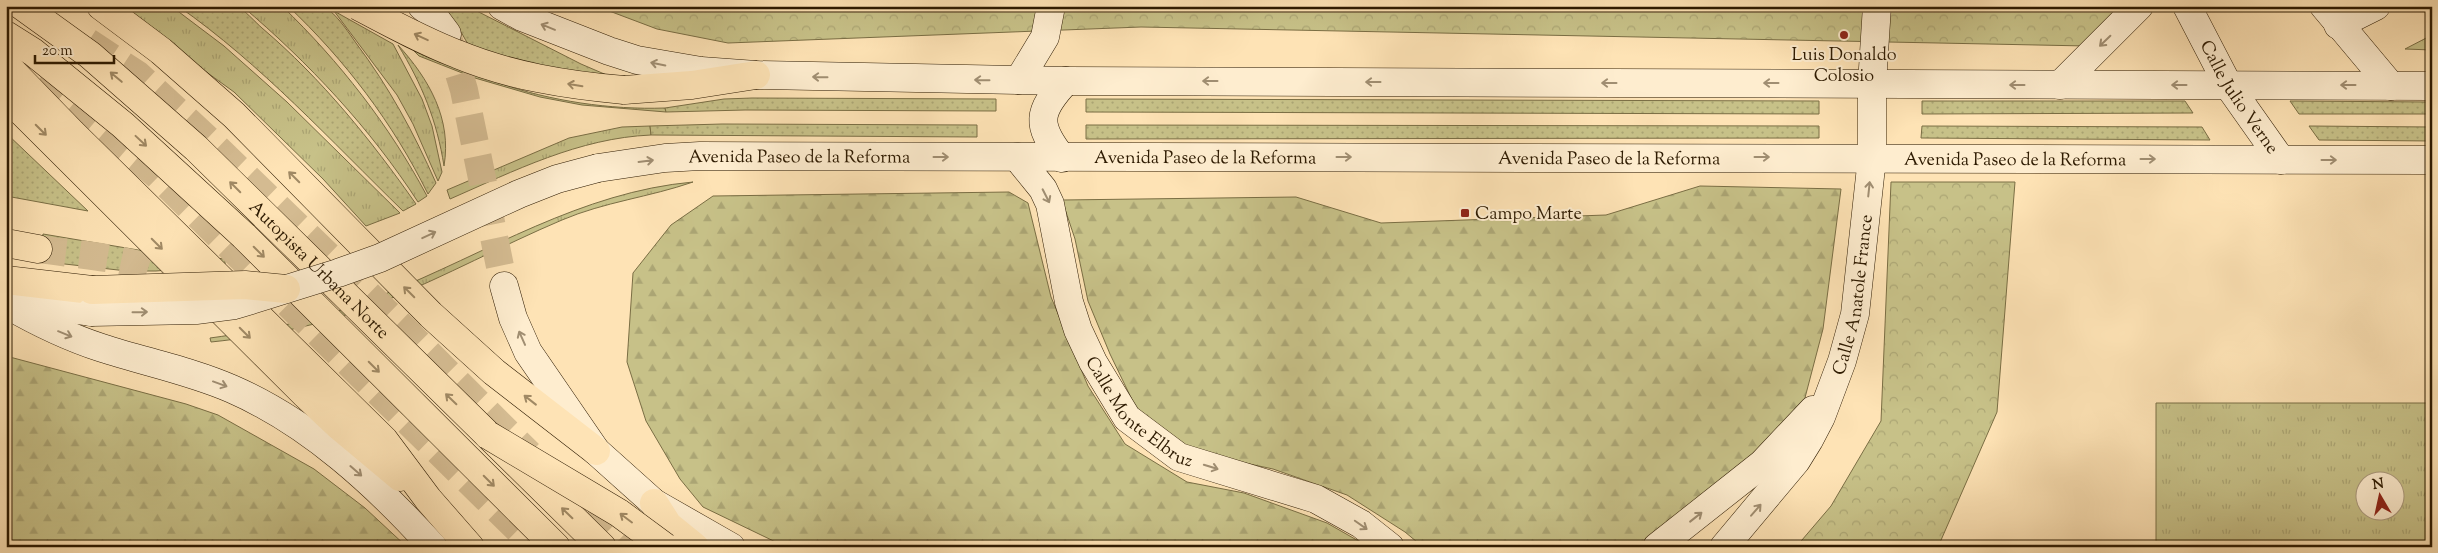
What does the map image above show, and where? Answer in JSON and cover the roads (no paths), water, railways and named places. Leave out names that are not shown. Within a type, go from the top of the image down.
[{"type":"highway","name":"Autopista Urbana Norte","points":[[22,6],[90,55],[196,148],[602,547]]},
{"type":"highway","points":[[101,6],[161,51],[234,115],[431,315],[494,372],[596,451]]},
{"type":"highway","points":[[358,6],[456,54],[484,64],[552,81],[624,90],[692,85],[756,75]]},
{"type":"highway","name":"Autopista Urbana Norte","points":[[6,35],[33,52],[123,125],[244,236],[556,547]]},
{"type":"highway","points":[[6,65],[127,188],[384,440],[428,499],[470,547]]},
{"type":"highway","points":[[6,96],[326,413],[374,457],[428,499]]},
{"type":"highway","points":[[6,243],[38,249]]},
{"type":"highway","points":[[6,280],[92,290],[245,285],[286,289]]},
{"type":"highway","points":[[488,435],[620,513],[665,547]]},
{"type":"highway","points":[[654,503],[668,525],[695,547]]},
{"type":"main road","points":[[422,6],[432,14],[447,34]]},
{"type":"main road","points":[[502,6],[610,52],[667,66],[756,75],[1066,81],[2432,86]]},
{"type":"main road","points":[[1019,80],[1045,37],[1051,6]]},
{"type":"main road","name":"Calle Anatole France","points":[[1724,547],[1796,461],[1821,417],[1842,361],[1855,314],[1872,158],[1872,84],[1877,6]]},
{"type":"main road","points":[[2060,85],[2139,6]]},
{"type":"main road","name":"Calle Julio Verne","points":[[2187,6],[2228,85],[2281,160]]},
{"type":"main road","points":[[2376,6],[2331,16],[2391,86]]},
{"type":"main road","points":[[1062,158],[1047,139],[1043,118],[1050,98],[1066,81]]},
{"type":"main road","name":"Avenida Paseo de la Reforma","points":[[6,302],[91,312],[196,310],[235,305],[380,258],[519,194],[558,179],[598,168],[630,162],[700,156],[2432,160]]},
{"type":"main road","name":"Calle Monte Elbruz","points":[[1017,157],[1043,190],[1050,204],[1069,302],[1078,330],[1093,362],[1127,418],[1179,456],[1316,499],[1361,524],[1390,547]]},
{"type":"main road","points":[[504,286],[513,318],[528,352],[596,451],[654,503],[731,547]]},
{"type":"main road","points":[[6,302],[64,334],[203,378],[232,389],[258,402],[312,436],[353,469],[387,499],[433,547]]},
{"type":"main road","points":[[1657,547],[1762,464],[1831,390]]},
{"type":"tunnel","points":[[447,34],[464,90],[504,286]]},
{"type":"tunnel","points":[[88,42],[138,75],[204,136],[407,332],[529,454]]},
{"type":"tunnel","points":[[6,54],[37,73],[157,175],[536,547]]},
{"type":"tunnel","points":[[38,249],[119,260],[157,271],[195,289]]},
{"type":"tunnel","points":[[558,482],[624,547]]},
{"type":"place","name":"Luis Donaldo Colosio","points":[[1844,35]]},
{"type":"place","name":"Campo Marte","points":[[1465,213]]}]
